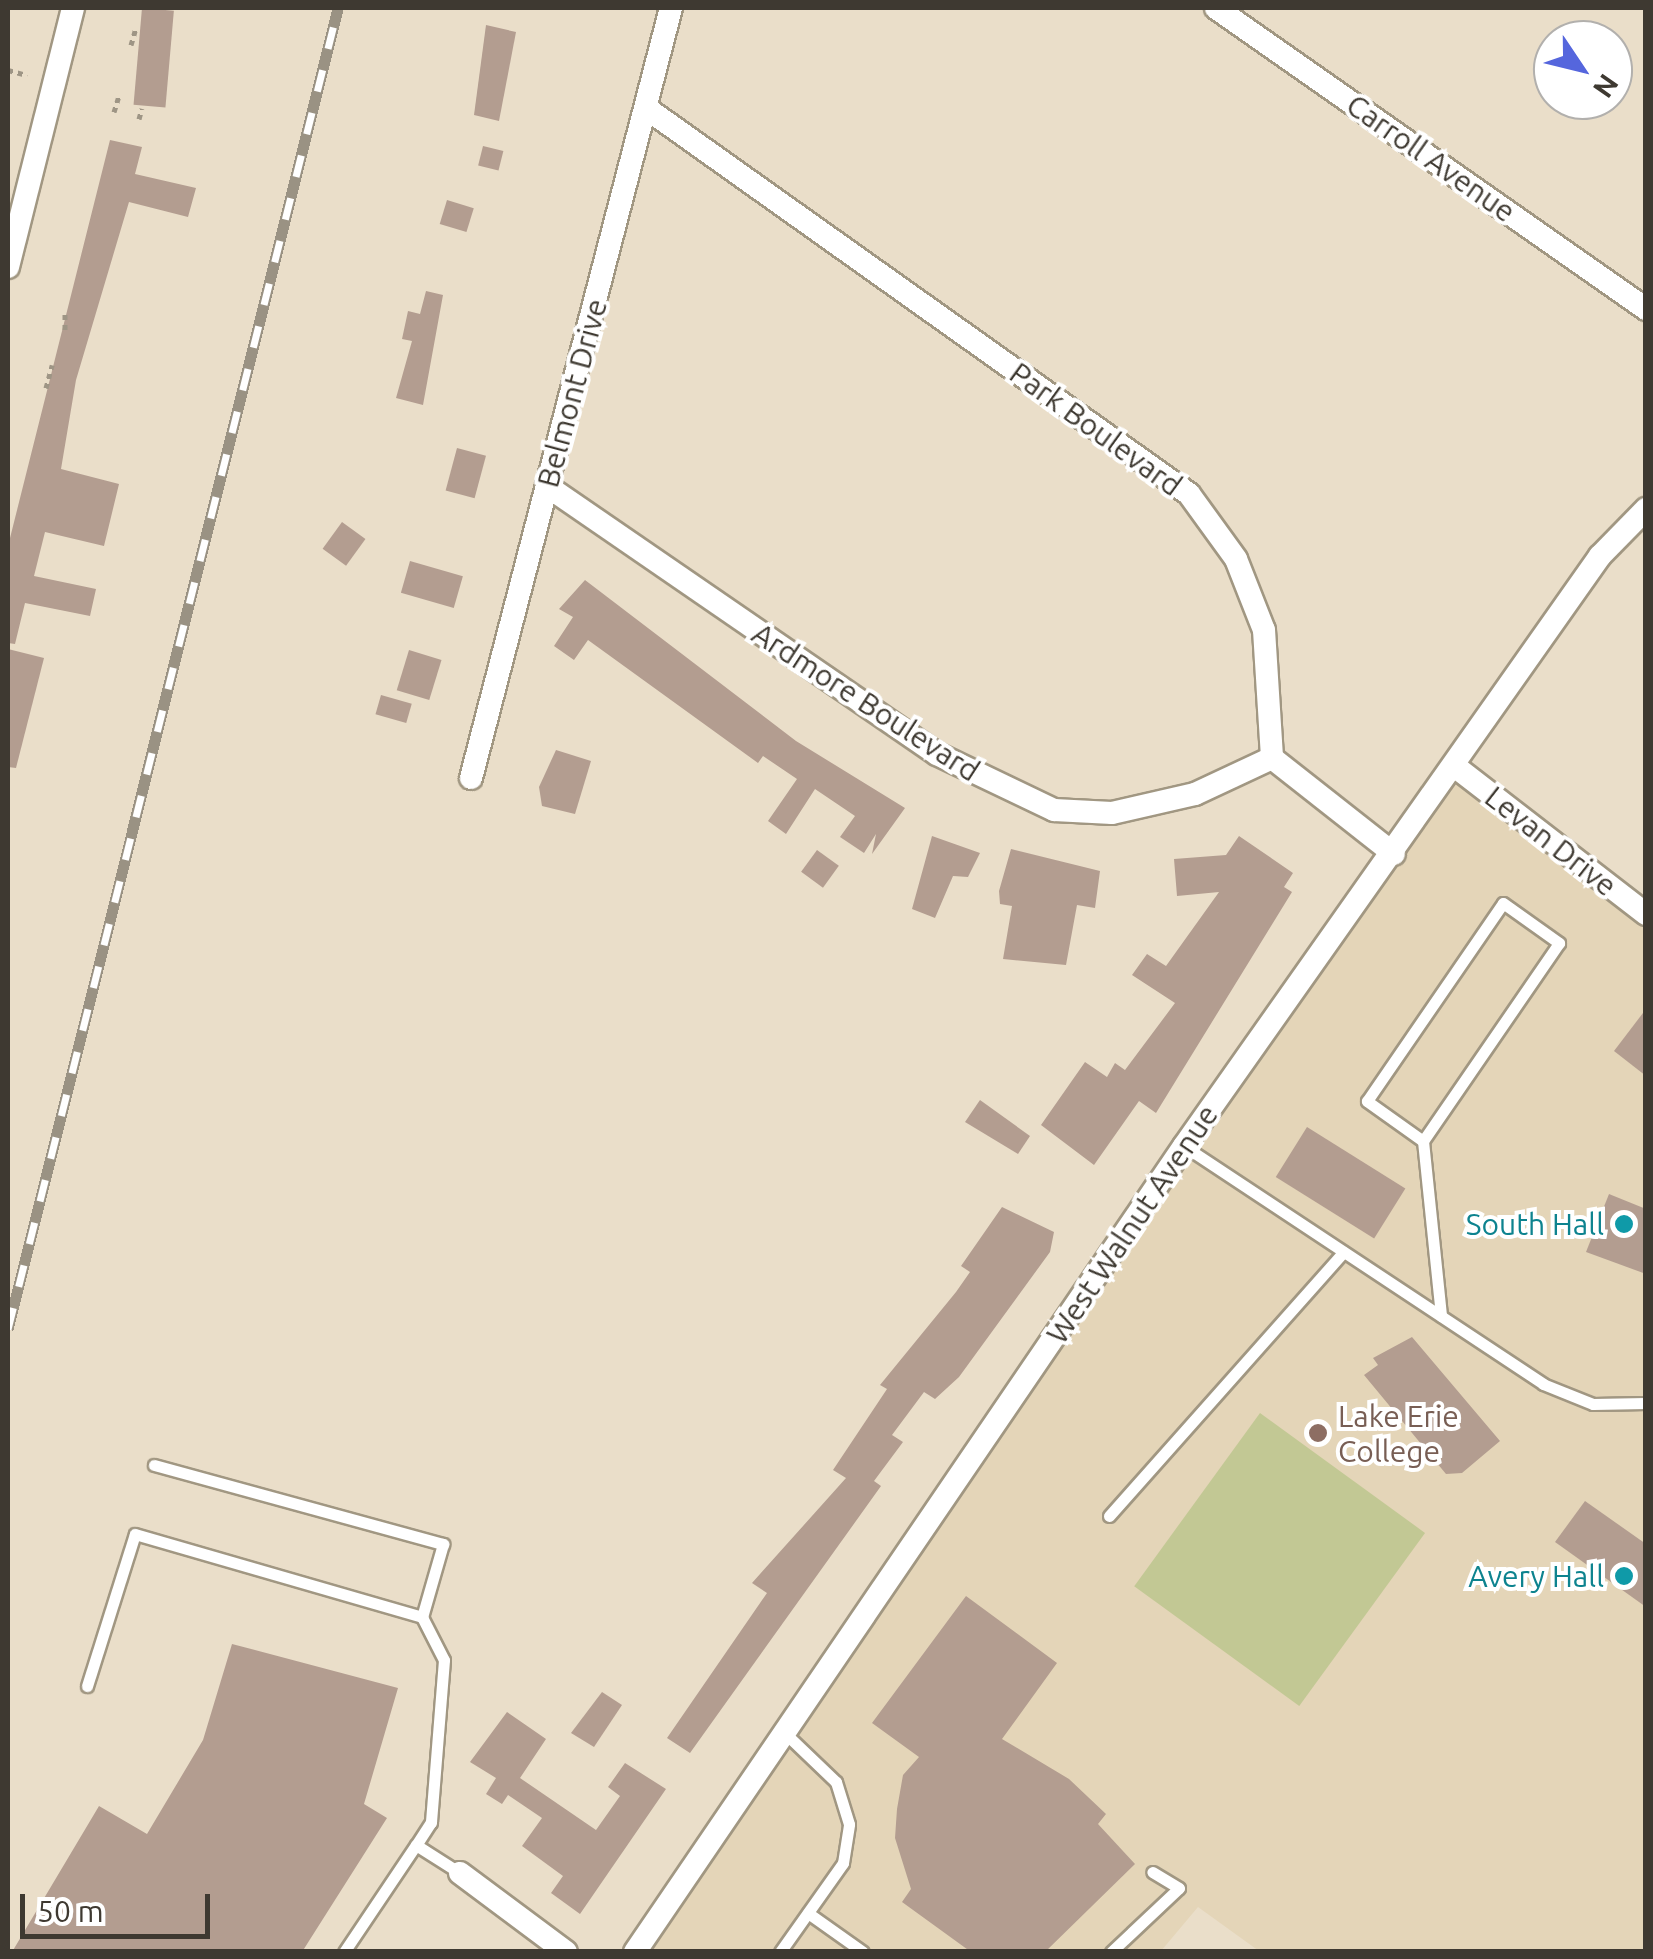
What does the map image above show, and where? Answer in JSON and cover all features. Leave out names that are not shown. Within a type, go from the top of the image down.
[{"type":"street","points":[[8,267],[74,8]]},
{"type":"street","name":"Belmont Drive","points":[[471,778],[671,8]]},
{"type":"street","name":"Carroll Avenue","points":[[1216,8],[1646,309]]},
{"type":"street","name":"Park Boulevard","points":[[646,108],[1189,494],[1236,558],[1264,630],[1272,758]]},
{"type":"street","name":"Ardmore Boulevard","points":[[547,486],[937,754],[1054,810],[1112,812],[1195,794],[1272,758]]},
{"type":"street","name":"West Walnut Avenue","points":[[635,1952],[787,1735],[1184,1146],[1457,768],[1600,556],[1646,509]]},
{"type":"street","points":[[1272,758],[1394,854]]},
{"type":"street","name":"Levan Drive","points":[[1457,768],[1646,914]]},
{"type":"street","points":[[460,1874],[566,1952]]},
{"type":"lane","points":[[1423,1140],[1367,1102],[1504,903],[1558,943],[1423,1140],[1441,1316]]},
{"type":"lane","points":[[1184,1146],[1543,1384],[1593,1404],[1646,1402]]},
{"type":"lane","points":[[1109,1516],[1344,1252]]},
{"type":"lane","points":[[154,1465],[442,1544],[422,1617],[444,1660],[431,1822],[344,1952]]},
{"type":"lane","points":[[87,1686],[135,1534],[422,1617]]},
{"type":"lane","points":[[780,1952],[843,1864],[849,1824],[836,1782],[787,1735]]},
{"type":"lane","points":[[416,1845],[460,1874]]},
{"type":"lane","points":[[1111,1952],[1179,1888],[1152,1872]]},
{"type":"lane","points":[[808,1913],[864,1952]]},
{"type":"path","points":[[131,45],[136,28]]},
{"type":"path","points":[[8,70],[27,75]]},
{"type":"path","points":[[114,112],[120,96]]},
{"type":"path","points":[[139,119],[142,108]]},
{"type":"path","points":[[65,314],[65,332]]},
{"type":"path","points":[[46,388],[52,366]]},
{"type":"shaded area","name":"Lake Erie College","points":[[1457,768],[1645,912],[1645,1951],[1259,1951],[1198,1907],[1161,1951],[635,1952]]},
{"type":"green space","points":[[1260,1413],[1425,1533],[1299,1706],[1134,1586]]},
{"type":"building","points":[[142,8],[174,11],[165,107],[134,105]]},
{"type":"building","points":[[486,25],[516,32],[499,121],[474,115]]},
{"type":"building","points":[[110,140],[142,147],[135,174],[196,188],[188,217],[129,202],[76,380],[61,469],[119,484],[104,546],[45,532],[34,576],[96,589],[90,616],[25,603],[15,644],[8,643],[8,546]]},
{"type":"building","points":[[483,146],[503,151],[499,170],[478,165]]},
{"type":"building","points":[[447,200],[474,208],[466,232],[440,224]]},
{"type":"building","points":[[426,291],[443,295],[423,405],[396,398],[412,341],[402,339],[408,311],[420,314]]},
{"type":"building","points":[[457,448],[486,456],[475,498],[446,491]]},
{"type":"building","points":[[342,522],[365,539],[346,566],[323,549]]},
{"type":"building","points":[[410,561],[463,576],[454,608],[401,593]]},
{"type":"building","points":[[585,580],[796,741],[905,808],[872,854],[876,834],[864,853],[840,837],[855,816],[815,789],[786,834],[768,821],[797,779],[763,756],[758,763],[588,640],[574,660],[554,646],[573,617],[559,609]]},
{"type":"building","points":[[8,649],[44,658],[16,768],[8,767]]},
{"type":"building","points":[[409,650],[442,660],[429,700],[397,690]]},
{"type":"building","points":[[381,695],[412,704],[406,723],[375,714]]},
{"type":"building","points":[[556,750],[591,761],[575,814],[542,806],[539,787]]},
{"type":"building","points":[[932,836],[980,853],[968,877],[953,876],[935,918],[912,909]]},
{"type":"building","points":[[1239,836],[1293,873],[1284,887],[1292,892],[1156,1113],[1139,1101],[1094,1165],[1041,1125],[1085,1062],[1107,1077],[1115,1063],[1125,1070],[1175,1003],[1132,975],[1147,954],[1166,966],[1219,892],[1177,896],[1174,859],[1226,855]]},
{"type":"building","points":[[1011,849],[1100,871],[1095,908],[1077,905],[1066,965],[1003,959],[1012,906],[1000,904],[999,891]]},
{"type":"building","points":[[817,850],[839,866],[823,888],[801,872]]},
{"type":"building","points":[[1646,1009],[1646,1076],[1614,1051]]},
{"type":"building","points":[[980,1100],[1030,1136],[1018,1154],[965,1122]]},
{"type":"building","points":[[1307,1127],[1405,1188],[1374,1239],[1276,1177]]},
{"type":"building","name":"South Hall","points":[[1609,1194],[1646,1209],[1646,1274],[1586,1252]]},
{"type":"building","points":[[1002,1207],[1054,1232],[1050,1252],[959,1377],[935,1399],[924,1392],[892,1435],[903,1442],[874,1481],[881,1486],[690,1753],[667,1738],[767,1593],[752,1583],[846,1478],[833,1470],[887,1389],[880,1385],[970,1272],[961,1266]]},
{"type":"building","points":[[1412,1337],[1500,1441],[1462,1473],[1446,1474],[1364,1375],[1378,1365],[1373,1358]]},
{"type":"building","name":"Avery Hall","points":[[1585,1501],[1646,1544],[1646,1607],[1555,1542]]},
{"type":"building","points":[[966,1596],[1057,1663],[1002,1739],[1069,1779],[1106,1814],[1098,1824],[1135,1864],[1045,1952],[971,1952],[902,1902],[911,1889],[895,1838],[897,1809],[903,1775],[919,1757],[872,1723]]},
{"type":"building","points":[[232,1644],[398,1688],[364,1804],[387,1818],[302,1952],[12,1952],[99,1806],[147,1834],[203,1740]]},
{"type":"building","points":[[602,1692],[622,1705],[594,1747],[571,1733]]},
{"type":"building","points":[[507,1712],[546,1739],[520,1778],[596,1830],[620,1796],[608,1787],[625,1763],[666,1789],[580,1914],[551,1893],[563,1876],[522,1846],[542,1818],[508,1795],[502,1804],[486,1794],[496,1778],[470,1762]]},
{"type":"railway","points":[[8,1329],[338,8]]},
{"type":"place","name":"South Hall","points":[[1624,1224]]},
{"type":"place","name":"Lake Erie College","points":[[1318,1433]]},
{"type":"place","name":"Avery Hall","points":[[1624,1576]]}]
